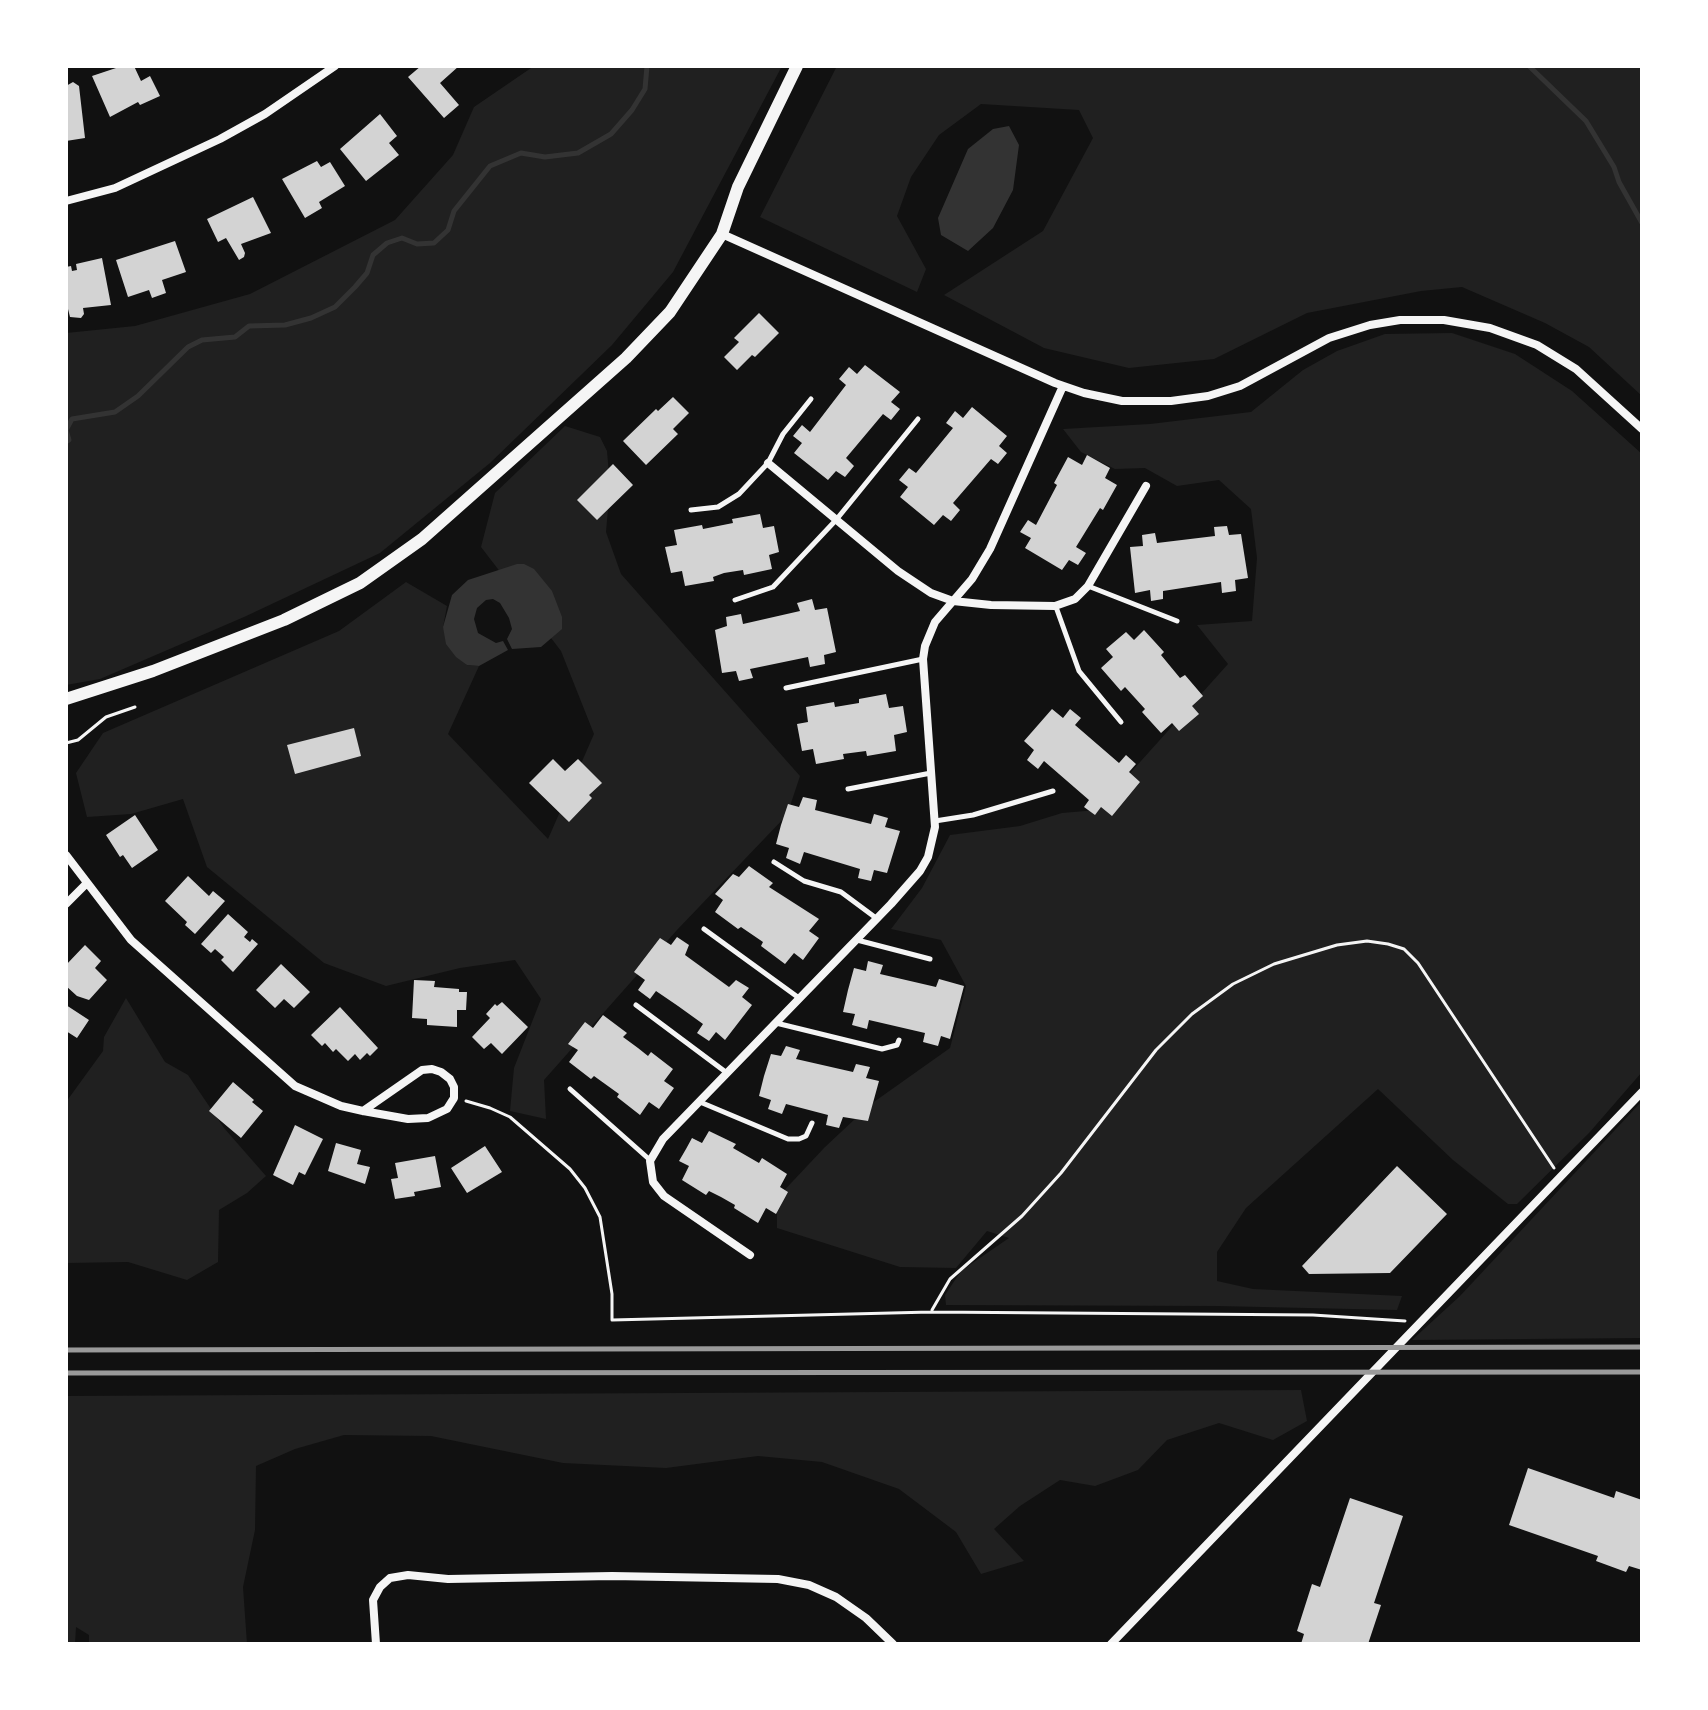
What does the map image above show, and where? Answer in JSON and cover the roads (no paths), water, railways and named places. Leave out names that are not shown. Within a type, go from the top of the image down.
[{"type":"street","points":[[66,201],[115,188],[220,139],[265,114],[335,66]]},
{"type":"street","points":[[66,699],[153,671],[296,615],[360,583],[422,539],[626,358],[670,312],[722,234],[738,187],[797,66]]},
{"type":"street","points":[[722,234],[1063,386],[1122,401],[1171,401],[1208,396],[1240,386],[1329,338],[1370,325],[1400,320],[1444,320],[1490,328],[1537,345],[1576,369],[1642,429]]},
{"type":"street","points":[[750,1255],[664,1196],[653,1182],[650,1161],[663,1139],[920,871],[933,841],[935,821],[923,659],[929,633],[972,579],[990,549],[1063,386]]},
{"type":"street","points":[[768,463],[898,571],[931,593],[953,601],[991,605],[1055,606],[1075,599],[1088,586],[1146,486]]},
{"type":"street","points":[[66,855],[131,940],[295,1086],[341,1106],[363,1111],[408,1119],[428,1118],[447,1109],[454,1098],[454,1087],[450,1079],[432,1069],[422,1070],[363,1111]]},
{"type":"street","points":[[66,904],[86,884]]},
{"type":"street","points":[[1111,1644],[1642,1092]]},
{"type":"street","points":[[376,1644],[373,1600],[380,1587],[390,1578],[408,1575],[448,1579],[612,1576],[778,1579],[809,1585],[836,1597],[866,1618],[893,1644]]},
{"type":"lane","points":[[691,510],[718,507],[739,494],[768,463],[783,434],[811,399]]},
{"type":"lane","points":[[735,600],[773,587],[836,520],[918,419]]},
{"type":"lane","points":[[1088,586],[1177,621]]},
{"type":"lane","points":[[1055,606],[1079,671],[1121,722]]},
{"type":"lane","points":[[786,688],[923,659]]},
{"type":"lane","points":[[848,789],[932,772]]},
{"type":"lane","points":[[935,821],[973,815],[1053,791]]},
{"type":"lane","points":[[774,862],[804,881],[841,892],[877,919]]},
{"type":"lane","points":[[704,929],[799,998]]},
{"type":"lane","points":[[856,939],[930,959]]},
{"type":"lane","points":[[636,1005],[727,1073]]},
{"type":"lane","points":[[775,1023],[882,1049],[897,1045],[899,1040]]},
{"type":"lane","points":[[570,1089],[650,1161]]},
{"type":"lane","points":[[699,1102],[788,1139],[806,1136],[812,1123]]},
{"type":"waterway","points":[[66,442],[69,440],[66,430],[72,419],[115,412],[138,396],[188,347],[202,340],[235,337],[249,326],[285,325],[311,318],[335,307],[367,273],[373,255],[387,243],[402,238],[417,244],[434,243],[448,230],[454,211],[490,166],[521,153],[545,157],[578,153],[611,134],[645,89],[647,66]]},
{"type":"waterway","points":[[1529,66],[1586,121],[1614,167],[1642,223]]},
{"type":"railway","points":[[66,1350],[1642,1347]]},
{"type":"railway","points":[[66,1373],[1642,1372]]}]
